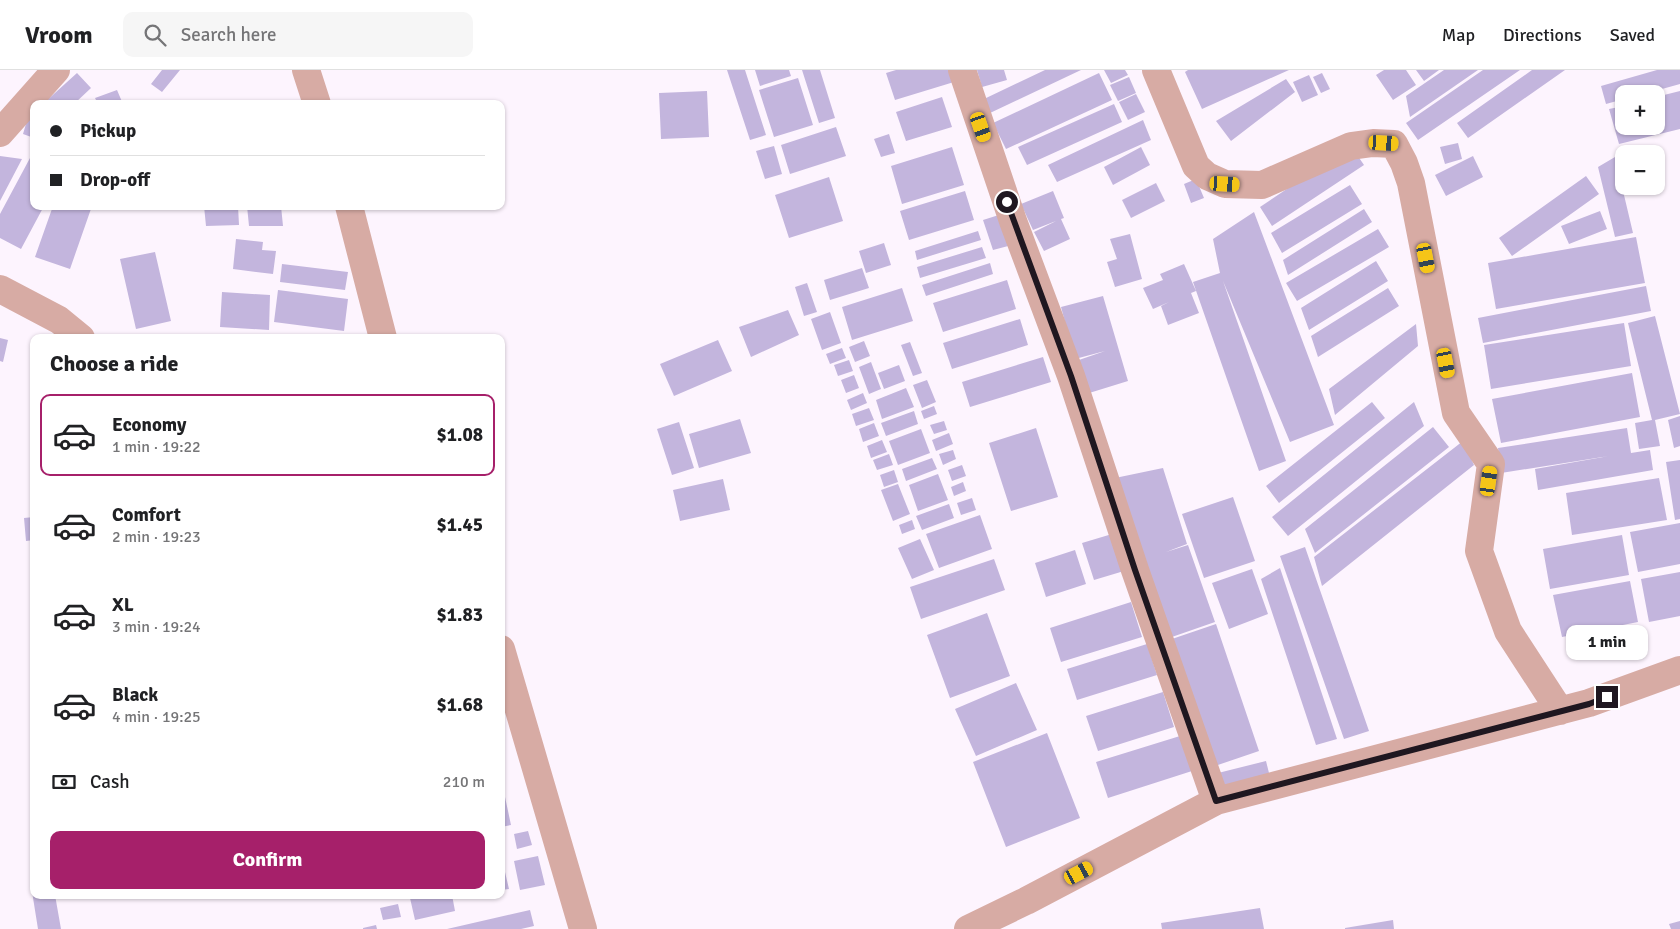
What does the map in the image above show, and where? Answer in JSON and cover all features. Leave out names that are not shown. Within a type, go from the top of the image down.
[{"type":"street","points":[[0,133],[56,70]]},
{"type":"street","points":[[306,70],[316,100]]},
{"type":"street","points":[[962,70],[1013,221],[1071,376],[1135,570],[1216,801]]},
{"type":"street","points":[[1156,70],[1196,166],[1206,176],[1225,184],[1262,185],[1351,146],[1373,143],[1394,144],[1404,163],[1411,183],[1456,413],[1491,464],[1479,551],[1508,631],[1560,711]]},
{"type":"street","points":[[350,210],[382,334]]},
{"type":"street","points":[[0,289],[59,320],[76,334]]},
{"type":"street","points":[[505,663],[583,929]]},
{"type":"street","points":[[968,929],[1026,901],[1216,801],[1589,704],[1680,670]]},
{"type":"building","points":[[162,70],[180,70],[162,92],[151,84]]},
{"type":"building","points":[[727,70],[745,70],[766,135],[750,140]]},
{"type":"building","points":[[755,70],[789,70],[791,76],[760,86]]},
{"type":"building","points":[[802,70],[820,70],[835,118],[819,123]]},
{"type":"building","points":[[896,70],[951,70],[954,82],[895,100],[886,73]]},
{"type":"building","points":[[977,70],[1004,70],[1007,80],[982,87]]},
{"type":"building","points":[[1045,70],[1081,70],[990,113],[984,99]]},
{"type":"building","points":[[1104,70],[1125,70],[1128,75],[1111,83]]},
{"type":"building","points":[[1188,70],[1289,70],[1202,109],[1185,72]]},
{"type":"building","points":[[1384,70],[1406,70],[1416,85],[1393,100],[1376,75]]},
{"type":"building","points":[[1416,70],[1439,70],[1424,81]]},
{"type":"building","points":[[1444,70],[1478,70],[1410,117],[1406,96]]},
{"type":"building","points":[[1483,70],[1520,70],[1418,140],[1406,123]]},
{"type":"building","points":[[1532,70],[1565,70],[1468,138],[1457,123]]},
{"type":"building","points":[[1657,70],[1680,70],[1680,84],[1665,88],[1665,85],[1615,85],[1615,102],[1606,104],[1601,86]]},
{"type":"building","points":[[77,73],[91,88],[78,100],[47,100]]},
{"type":"building","points":[[1099,73],[1112,100],[1006,149],[993,123]]},
{"type":"building","points":[[1322,73],[1330,89],[1321,93],[1313,77]]},
{"type":"building","points":[[1309,75],[1318,95],[1302,102],[1293,82]]},
{"type":"building","points":[[1129,77],[1136,93],[1118,101],[1110,85]]},
{"type":"building","points":[[798,78],[813,125],[774,137],[759,90]]},
{"type":"building","points":[[1286,79],[1295,92],[1231,141],[1216,121]]},
{"type":"building","points":[[117,90],[121,100],[96,100],[95,98]]},
{"type":"building","points":[[707,91],[709,137],[661,139],[659,93]]},
{"type":"building","points":[[1680,91],[1680,129],[1665,133],[1665,95]]},
{"type":"building","points":[[1136,94],[1145,112],[1128,120],[1119,102]]},
{"type":"building","points":[[942,97],[952,127],[906,141],[896,112]]},
{"type":"building","points":[[1114,104],[1122,122],[1027,165],[1018,147]]},
{"type":"building","points":[[1615,108],[1615,130],[1609,109]]},
{"type":"building","points":[[28,117],[30,118],[30,137],[23,134]]},
{"type":"building","points":[[1143,120],[1151,140],[1057,182],[1048,165]]},
{"type":"building","points":[[836,127],[846,156],[790,174],[781,145]]},
{"type":"building","points":[[889,134],[895,153],[881,157],[874,139]]},
{"type":"building","points":[[1616,135],[1656,135],[1619,144]]},
{"type":"building","points":[[1458,143],[1462,159],[1445,164],[1440,147]]},
{"type":"building","points":[[774,146],[782,174],[765,179],[756,151]]},
{"type":"building","points":[[1351,146],[1364,165],[1272,226],[1260,207]]},
{"type":"building","points":[[952,147],[964,185],[902,204],[891,166]]},
{"type":"building","points":[[1141,147],[1150,165],[1113,185],[1104,167]]},
{"type":"building","points":[[0,156],[22,159],[0,201]]},
{"type":"building","points":[[1473,156],[1483,177],[1446,196],[1435,175]]},
{"type":"building","points":[[1615,157],[1615,195],[1624,195],[1633,233],[1615,237],[1598,167]]},
{"type":"building","points":[[30,158],[30,210],[42,210],[21,249],[0,238],[0,214]]},
{"type":"building","points":[[1586,176],[1599,194],[1512,256],[1499,238]]},
{"type":"building","points":[[829,177],[843,221],[789,238],[775,195]]},
{"type":"building","points":[[1196,179],[1204,198],[1191,203],[1184,184]]},
{"type":"building","points":[[1156,183],[1165,201],[1131,218],[1122,200]]},
{"type":"building","points":[[1350,185],[1362,204],[1282,253],[1271,233]]},
{"type":"building","points":[[965,191],[974,220],[909,240],[900,211]]},
{"type":"building","points":[[1053,191],[1064,218],[1061,219],[1070,239],[1044,251],[1034,232],[1056,221],[1033,230],[1021,204]]},
{"type":"building","points":[[1364,209],[1372,222],[1288,275],[1283,260]]},
{"type":"building","points":[[52,210],[91,210],[70,269],[35,257]]},
{"type":"building","points":[[204,210],[238,210],[239,225],[206,226]]},
{"type":"building","points":[[247,210],[281,210],[283,226],[249,226]]},
{"type":"building","points":[[1600,211],[1607,229],[1569,244],[1561,226]]},
{"type":"building","points":[[1254,212],[1334,425],[1290,442],[1223,281],[1286,461],[1259,471],[1193,282],[1220,273],[1213,239]]},
{"type":"building","points":[[1002,214],[1012,245],[993,250],[983,220]]},
{"type":"building","points":[[1378,229],[1389,247],[1297,301],[1286,283]]},
{"type":"building","points":[[978,231],[981,240],[917,260],[915,251]]},
{"type":"building","points":[[1130,234],[1142,279],[1115,287],[1107,262],[1117,259],[1110,239]]},
{"type":"building","points":[[1636,237],[1645,283],[1496,309],[1488,263]]},
{"type":"building","points":[[236,239],[263,242],[262,250],[276,251],[273,274],[233,269]]},
{"type":"building","points":[[884,243],[891,265],[866,273],[859,251]]},
{"type":"building","points":[[982,247],[986,258],[920,278],[917,267]]},
{"type":"building","points":[[155,252],[171,321],[136,329],[120,259]]},
{"type":"building","points":[[1376,261],[1388,281],[1309,330],[1301,308]]},
{"type":"building","points":[[990,263],[993,274],[926,296],[922,285]]},
{"type":"building","points":[[282,264],[348,272],[345,290],[280,282]]},
{"type":"building","points":[[1184,264],[1196,291],[1191,293],[1199,313],[1168,325],[1161,306],[1169,302],[1153,309],[1143,288],[1163,280],[1160,274]]},
{"type":"building","points":[[862,268],[869,288],[830,300],[824,280]]},
{"type":"building","points":[[1007,280],[1016,309],[943,332],[933,303]]},
{"type":"building","points":[[807,283],[817,312],[804,316],[795,287]]},
{"type":"building","points":[[1646,286],[1651,311],[1483,343],[1478,318]]},
{"type":"building","points":[[902,288],[913,321],[852,340],[842,307]]},
{"type":"building","points":[[1388,288],[1399,306],[1318,357],[1311,336]]},
{"type":"building","points":[[278,290],[348,299],[344,331],[274,322]]},
{"type":"building","points":[[222,292],[270,295],[269,330],[220,327]]},
{"type":"building","points":[[1103,296],[1128,381],[1086,394],[1076,361],[1105,351],[1075,359],[1061,307]]},
{"type":"building","points":[[788,310],[799,335],[751,357],[739,327]]},
{"type":"building","points":[[830,312],[841,343],[822,350],[811,319]]},
{"type":"building","points":[[1655,316],[1680,414],[1655,420],[1660,446],[1639,449],[1635,423],[1652,420],[1628,323]]},
{"type":"building","points":[[1020,319],[1028,345],[952,369],[943,343]]},
{"type":"building","points":[[1624,323],[1631,366],[1491,389],[1484,345]]},
{"type":"building","points":[[1416,324],[1418,346],[1335,415],[1329,389]]},
{"type":"building","points":[[0,338],[8,340],[3,362],[0,361]]},
{"type":"building","points":[[718,340],[732,371],[674,396],[660,364]]},
{"type":"building","points":[[864,341],[870,356],[855,362],[849,347]]},
{"type":"building","points":[[910,342],[922,373],[913,376],[901,345]]},
{"type":"building","points":[[842,348],[846,358],[830,364],[826,354]]},
{"type":"building","points":[[1043,357],[1051,382],[970,407],[962,382]]},
{"type":"building","points":[[849,360],[853,371],[838,376],[834,365]]},
{"type":"building","points":[[871,362],[881,389],[869,394],[859,367]]},
{"type":"building","points":[[899,365],[905,381],[884,389],[878,373]]},
{"type":"building","points":[[1632,373],[1640,417],[1501,443],[1492,399]]},
{"type":"building","points":[[854,375],[859,388],[846,393],[841,380]]},
{"type":"building","points":[[927,380],[936,402],[922,408],[913,385]]},
{"type":"building","points":[[906,388],[914,407],[882,419],[876,400]]},
{"type":"building","points":[[863,393],[867,403],[851,410],[847,400]]},
{"type":"building","points":[[1372,402],[1385,418],[1279,503],[1266,486]]},
{"type":"building","points":[[1414,402],[1424,426],[1288,536],[1272,517]]},
{"type":"building","points":[[934,406],[937,414],[924,419],[921,411]]},
{"type":"building","points":[[869,408],[874,420],[856,426],[852,414]]},
{"type":"building","points":[[914,411],[918,424],[886,436],[881,423]]},
{"type":"building","points":[[1680,416],[1680,446],[1674,448],[1668,420]]},
{"type":"building","points":[[740,419],[751,453],[699,468],[689,434]]},
{"type":"building","points":[[944,421],[947,430],[934,434],[930,425]]},
{"type":"building","points":[[679,422],[694,468],[672,475],[657,429]]},
{"type":"building","points":[[874,423],[879,436],[863,442],[859,429]]},
{"type":"building","points":[[1433,427],[1449,447],[1315,553],[1305,529]]},
{"type":"building","points":[[1036,428],[1058,497],[1011,511],[989,443]]},
{"type":"building","points":[[1627,428],[1631,453],[1650,450],[1653,470],[1538,490],[1535,469],[1609,456],[1501,473],[1498,448]]},
{"type":"building","points":[[921,429],[930,453],[898,465],[889,441]]},
{"type":"building","points":[[949,433],[953,444],[936,451],[932,440]]},
{"type":"building","points":[[882,440],[887,452],[871,458],[867,446]]},
{"type":"building","points":[[1463,441],[1474,465],[1322,586],[1314,557]]},
{"type":"building","points":[[953,450],[956,459],[943,465],[939,454]]},
{"type":"building","points":[[889,454],[893,465],[877,470],[873,460]]},
{"type":"building","points":[[932,458],[937,469],[906,481],[902,469]]},
{"type":"building","points":[[1680,460],[1680,519],[1675,520],[1666,462]]},
{"type":"building","points":[[962,465],[966,476],[952,481],[948,470]]},
{"type":"building","points":[[1163,468],[1187,544],[1166,552],[1188,545],[1215,622],[1169,638],[1115,478]]},
{"type":"building","points":[[894,470],[898,482],[884,487],[880,475]]},
{"type":"building","points":[[938,474],[948,500],[918,511],[909,485]]},
{"type":"building","points":[[1659,478],[1667,520],[1572,535],[1566,493]]},
{"type":"building","points":[[723,479],[730,510],[680,521],[673,490]]},
{"type":"building","points":[[963,482],[966,491],[954,496],[951,487]]},
{"type":"building","points":[[898,484],[910,514],[893,521],[881,490]]},
{"type":"building","points":[[1233,497],[1255,561],[1204,578],[1182,514]]},
{"type":"building","points":[[972,498],[976,510],[961,515],[957,503]]},
{"type":"building","points":[[949,504],[954,518],[922,530],[916,516]]},
{"type":"building","points":[[980,515],[992,549],[939,568],[926,534]]},
{"type":"building","points":[[30,517],[30,540],[26,541],[24,518]]},
{"type":"building","points":[[912,520],[915,529],[902,534],[899,525]]},
{"type":"building","points":[[1680,523],[1680,564],[1638,572],[1630,532]]},
{"type":"building","points":[[1112,534],[1124,571],[1094,580],[1082,543]]},
{"type":"building","points":[[1622,535],[1629,575],[1550,589],[1543,549]]},
{"type":"building","points":[[920,539],[934,570],[912,579],[898,548]]},
{"type":"building","points":[[1305,547],[1369,731],[1344,739],[1280,556]]},
{"type":"building","points":[[1075,550],[1086,584],[1046,597],[1035,563]]},
{"type":"building","points":[[994,559],[1005,590],[921,619],[910,587]]},
{"type":"building","points":[[1280,568],[1337,739],[1316,745],[1261,579]]},
{"type":"building","points":[[1252,569],[1268,614],[1229,629],[1212,583]]},
{"type":"building","points":[[1680,572],[1680,616],[1649,622],[1641,579]]},
{"type":"building","points":[[1630,581],[1638,622],[1562,637],[1553,595]]},
{"type":"building","points":[[1131,602],[1142,637],[1061,662],[1050,628]]},
{"type":"building","points":[[987,613],[1010,676],[950,698],[927,635]]},
{"type":"building","points":[[1216,624],[1259,751],[1212,767],[1169,640]]},
{"type":"building","points":[[1147,644],[1157,675],[1077,700],[1067,669]]},
{"type":"building","points":[[1016,683],[1037,730],[976,756],[955,709]]},
{"type":"building","points":[[1163,692],[1174,727],[1098,751],[1086,716]]},
{"type":"building","points":[[1047,733],[1080,818],[1006,847],[973,762]]},
{"type":"building","points":[[1180,736],[1192,771],[1108,798],[1096,762]]},
{"type":"building","points":[[1266,761],[1270,777],[1223,788],[1214,774]]},
{"type":"building","points":[[505,797],[511,825],[505,826]]},
{"type":"building","points":[[528,831],[532,845],[517,849],[514,834]]},
{"type":"building","points":[[538,856],[545,885],[520,890],[514,861]]},
{"type":"building","points":[[505,872],[509,889],[505,890]]},
{"type":"building","points":[[33,899],[56,899],[61,929],[38,929]]},
{"type":"building","points":[[410,899],[453,899],[455,911],[415,920]]},
{"type":"building","points":[[398,904],[401,917],[383,920],[380,908]]},
{"type":"building","points":[[1260,908],[1264,929],[1162,929],[1161,923]]},
{"type":"building","points":[[530,910],[534,926],[521,929],[447,929]]},
{"type":"building","points":[[1393,920],[1394,929],[1345,929],[1345,928]]},
{"type":"building","points":[[1680,921],[1680,929],[1671,929],[1669,924]]},
{"type":"building","points":[[376,925],[377,929],[363,929],[363,928]]},
{"type":"route","points":[[1007,202],[1071,376],[1135,570],[1216,801],[1589,704],[1607,697]]}]
